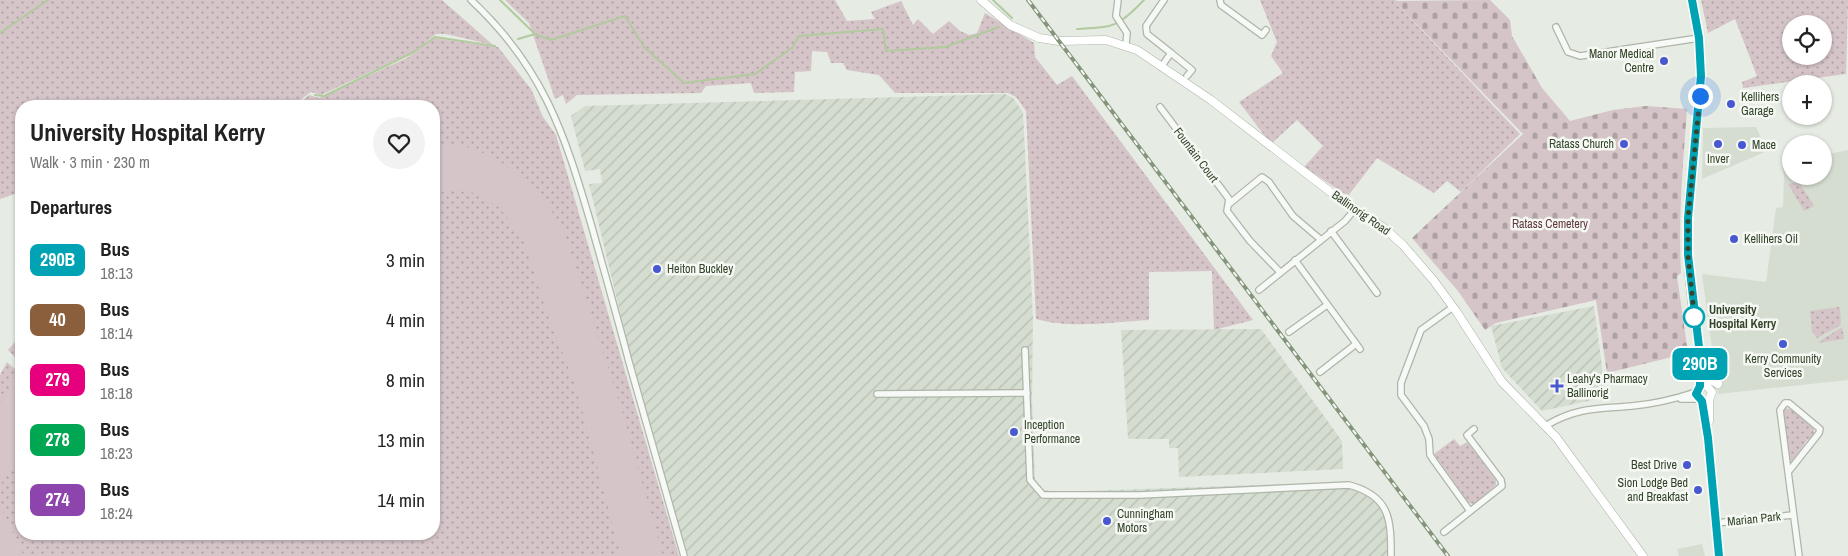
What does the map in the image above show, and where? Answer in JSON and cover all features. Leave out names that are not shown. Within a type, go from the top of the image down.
[{"type":"street","points":[[471,0],[506,38],[534,76],[546,96],[564,135],[619,320],[684,556]]},
{"type":"street","name":"Ballinorig Road","points":[[981,0],[1010,25],[1040,38],[1059,41],[1106,40],[1137,50],[1211,100],[1355,209],[1383,227],[1403,245],[1454,307],[1502,382],[1547,425],[1643,556]]},
{"type":"street","points":[[1118,0],[1116,16],[1127,33],[1126,45]]},
{"type":"street","points":[[1164,0],[1146,26],[1148,34],[1192,70],[1187,76]]},
{"type":"street","points":[[1215,0],[1262,35],[1266,30]]},
{"type":"street","points":[[1692,0],[1699,38],[1700,96],[1688,218],[1688,255],[1720,556]]},
{"type":"street","points":[[1556,27],[1568,52],[1580,56],[1699,38]]},
{"type":"street","points":[[1161,67],[1171,53]]},
{"type":"street","name":"Fountain Court","points":[[1160,107],[1228,199],[1227,211],[1250,241],[1280,272]]},
{"type":"street","points":[[1229,204],[1262,177],[1269,182],[1293,216],[1320,239]]},
{"type":"street","points":[[1259,290],[1320,239],[1345,221],[1355,209]]},
{"type":"street","points":[[1332,231],[1377,293]]},
{"type":"street","points":[[1295,260],[1358,347],[1320,372]]},
{"type":"street","points":[[1289,332],[1327,304]]},
{"type":"street","points":[[1454,307],[1422,330],[1401,383],[1401,395],[1420,420],[1430,439],[1430,455],[1434,462],[1470,511]]},
{"type":"street","points":[[1025,350],[1030,480],[1042,495],[1140,495],[1349,485],[1362,489],[1384,506],[1390,519],[1392,556]]},
{"type":"street","points":[[1700,355],[1704,376],[1702,394]]},
{"type":"street","points":[[1704,376],[1718,384]]},
{"type":"street","points":[[876,394],[1027,393]]},
{"type":"street","points":[[1547,425],[1576,411],[1631,406],[1702,394]]},
{"type":"street","name":"Marian Park","points":[[1789,471],[1819,433],[1820,429],[1789,403],[1785,403],[1780,410],[1799,556]]},
{"type":"street","points":[[1444,532],[1502,486],[1500,480],[1467,435],[1474,429]]},
{"type":"street","name":"Marian Park","points":[[1716,523],[1793,514]]},
{"type":"shaded area","points":[[1005,94],[1013,98],[1023,112],[1033,318],[1032,400],[1035,480],[1044,490],[1056,492],[1348,482],[1362,485],[1375,492],[1385,503],[1392,517],[1394,556],[688,556],[633,366],[589,184],[602,183],[600,169],[585,171],[571,116],[585,106]]},
{"type":"shaded area","points":[[1756,127],[1767,151],[1702,179],[1703,128]]},
{"type":"shaded area","name":"University Hospital Kerry","points":[[1848,150],[1848,380],[1718,394],[1702,274],[1766,282],[1776,208],[1783,207],[1784,185],[1832,185],[1832,153]]},
{"type":"shaded area","points":[[1594,306],[1606,397],[1542,411],[1502,368],[1491,326]]},
{"type":"shaded area","points":[[1261,329],[1342,441],[1343,469],[1179,477],[1178,448],[1169,448],[1169,439],[1128,439],[1121,330]]},
{"type":"shaded area","points":[[1702,544],[1705,556],[1679,556],[1677,549]]},
{"type":"green space","points":[[0,0],[442,0],[493,45],[446,34],[436,34],[415,51],[321,95],[311,92],[300,100],[15,100],[15,194],[0,199]]},
{"type":"green space","points":[[505,0],[835,0],[847,21],[875,19],[871,12],[901,1],[913,25],[918,19],[933,34],[949,21],[960,31],[969,35],[977,33],[985,13],[1034,43],[1035,57],[1057,85],[1072,76],[1253,320],[1214,330],[1212,271],[1149,272],[1149,320],[1063,324],[1036,319],[1026,111],[1016,97],[1008,93],[895,93],[879,75],[847,70],[843,63],[831,63],[827,52],[812,51],[811,71],[795,72],[794,92],[754,93],[751,83],[706,86],[701,93],[577,95],[566,104],[563,95],[555,99],[529,23]]},
{"type":"green space","points":[[1260,0],[1398,0],[1394,1],[1520,134],[1461,192],[1447,181],[1434,193],[1377,158],[1348,196],[1304,167],[1323,146],[1297,120],[1271,144],[1239,102],[1283,73],[1271,56],[1277,42]]},
{"type":"green space","name":"Ratass Cemetery","points":[[1490,0],[1510,20],[1512,36],[1542,88],[1570,121],[1613,110],[1646,106],[1687,109],[1681,211],[1681,273],[1677,276],[1688,353],[1607,373],[1596,300],[1496,323],[1485,330],[1458,291],[1412,238],[1523,134],[1394,1]]},
{"type":"green space","points":[[1701,0],[1848,0],[1846,74],[1832,76],[1782,75],[1782,83],[1743,88],[1742,82],[1757,76],[1735,19],[1708,33]]},
{"type":"green space","points":[[434,38],[498,47],[531,89],[543,117],[556,135],[679,556],[0,556],[0,375],[7,362],[15,369],[15,540],[440,540],[440,100],[303,100],[309,95],[319,98],[407,58]]},
{"type":"green space","points":[[446,144],[465,147],[501,162],[517,173],[531,187],[556,217],[565,234],[623,414],[663,556],[621,556],[576,387],[547,313],[523,239],[499,207],[474,193],[452,190],[440,193],[440,146]]},
{"type":"green space","points":[[1789,185],[1801,185],[1814,206],[1804,211]]},
{"type":"green space","points":[[1840,307],[1841,325],[1817,338],[1812,331],[1810,311]]},
{"type":"green space","points":[[1842,327],[1844,339],[1817,343]]},
{"type":"green space","points":[[15,342],[15,358],[8,350]]},
{"type":"green space","points":[[15,375],[15,464],[6,471],[0,489],[0,406]]},
{"type":"green space","points":[[1785,408],[1803,416],[1812,424],[1814,430],[1814,435],[1810,441],[1808,439],[1792,462],[1789,459],[1782,411]]},
{"type":"green space","points":[[1454,439],[1460,446],[1467,442],[1496,480],[1496,485],[1474,504],[1469,503],[1434,454]]},
{"type":"green space","points":[[0,496],[3,512],[24,556],[0,556]]},
{"type":"waterway","points":[[0,33],[48,0]]},
{"type":"waterway","points":[[500,0],[534,33]]},
{"type":"waterway","points":[[993,0],[1012,18]]},
{"type":"waterway","points":[[1077,29],[1099,28],[1121,21],[1144,0]]},
{"type":"waterway","points":[[518,39],[535,34],[551,40],[625,16],[644,47],[684,83],[755,74],[792,48],[799,36],[883,29],[886,51],[945,47],[999,27]]},
{"type":"waterway","points":[[315,95],[324,96],[412,53],[435,37],[495,46]]},
{"type":"railway","points":[[1028,0],[1448,556]]},
{"type":"bus line","name":"290B","points":[[1692,0],[1699,38],[1701,76],[1689,187],[1688,255],[1700,355],[1700,386],[1696,394],[1697,398],[1702,401],[1708,438],[1719,556]]},
{"type":"place","name":"Manor Medical Centre","points":[[1664,61]]},
{"type":"place","name":"Kellihers Garage","points":[[1731,104]]},
{"type":"place","name":"Ratass Church","points":[[1624,144]]},
{"type":"place","name":"Inver","points":[[1718,144]]},
{"type":"place","name":"Mace","points":[[1742,145]]},
{"type":"place","name":"Kellihers Oil","points":[[1734,239]]},
{"type":"place","name":"Heiton Buckley","points":[[657,269]]},
{"type":"place","name":"University Hospital Kerry","points":[[1694,317]]},
{"type":"place","name":"Kerry Community Services","points":[[1783,344]]},
{"type":"place","name":"Leahy's Pharmacy Ballinorig","points":[[1557,386]]},
{"type":"place","name":"Inception Performance","points":[[1014,432]]},
{"type":"place","name":"Best Drive","points":[[1687,465]]},
{"type":"place","name":"Sion Lodge Bed and Breakfast","points":[[1698,490]]},
{"type":"place","name":"Cunningham Motors","points":[[1107,521]]},
{"type":"route","points":[[1694,317],[1695,323],[1688,255],[1688,218],[1689,187],[1700,96]]}]
